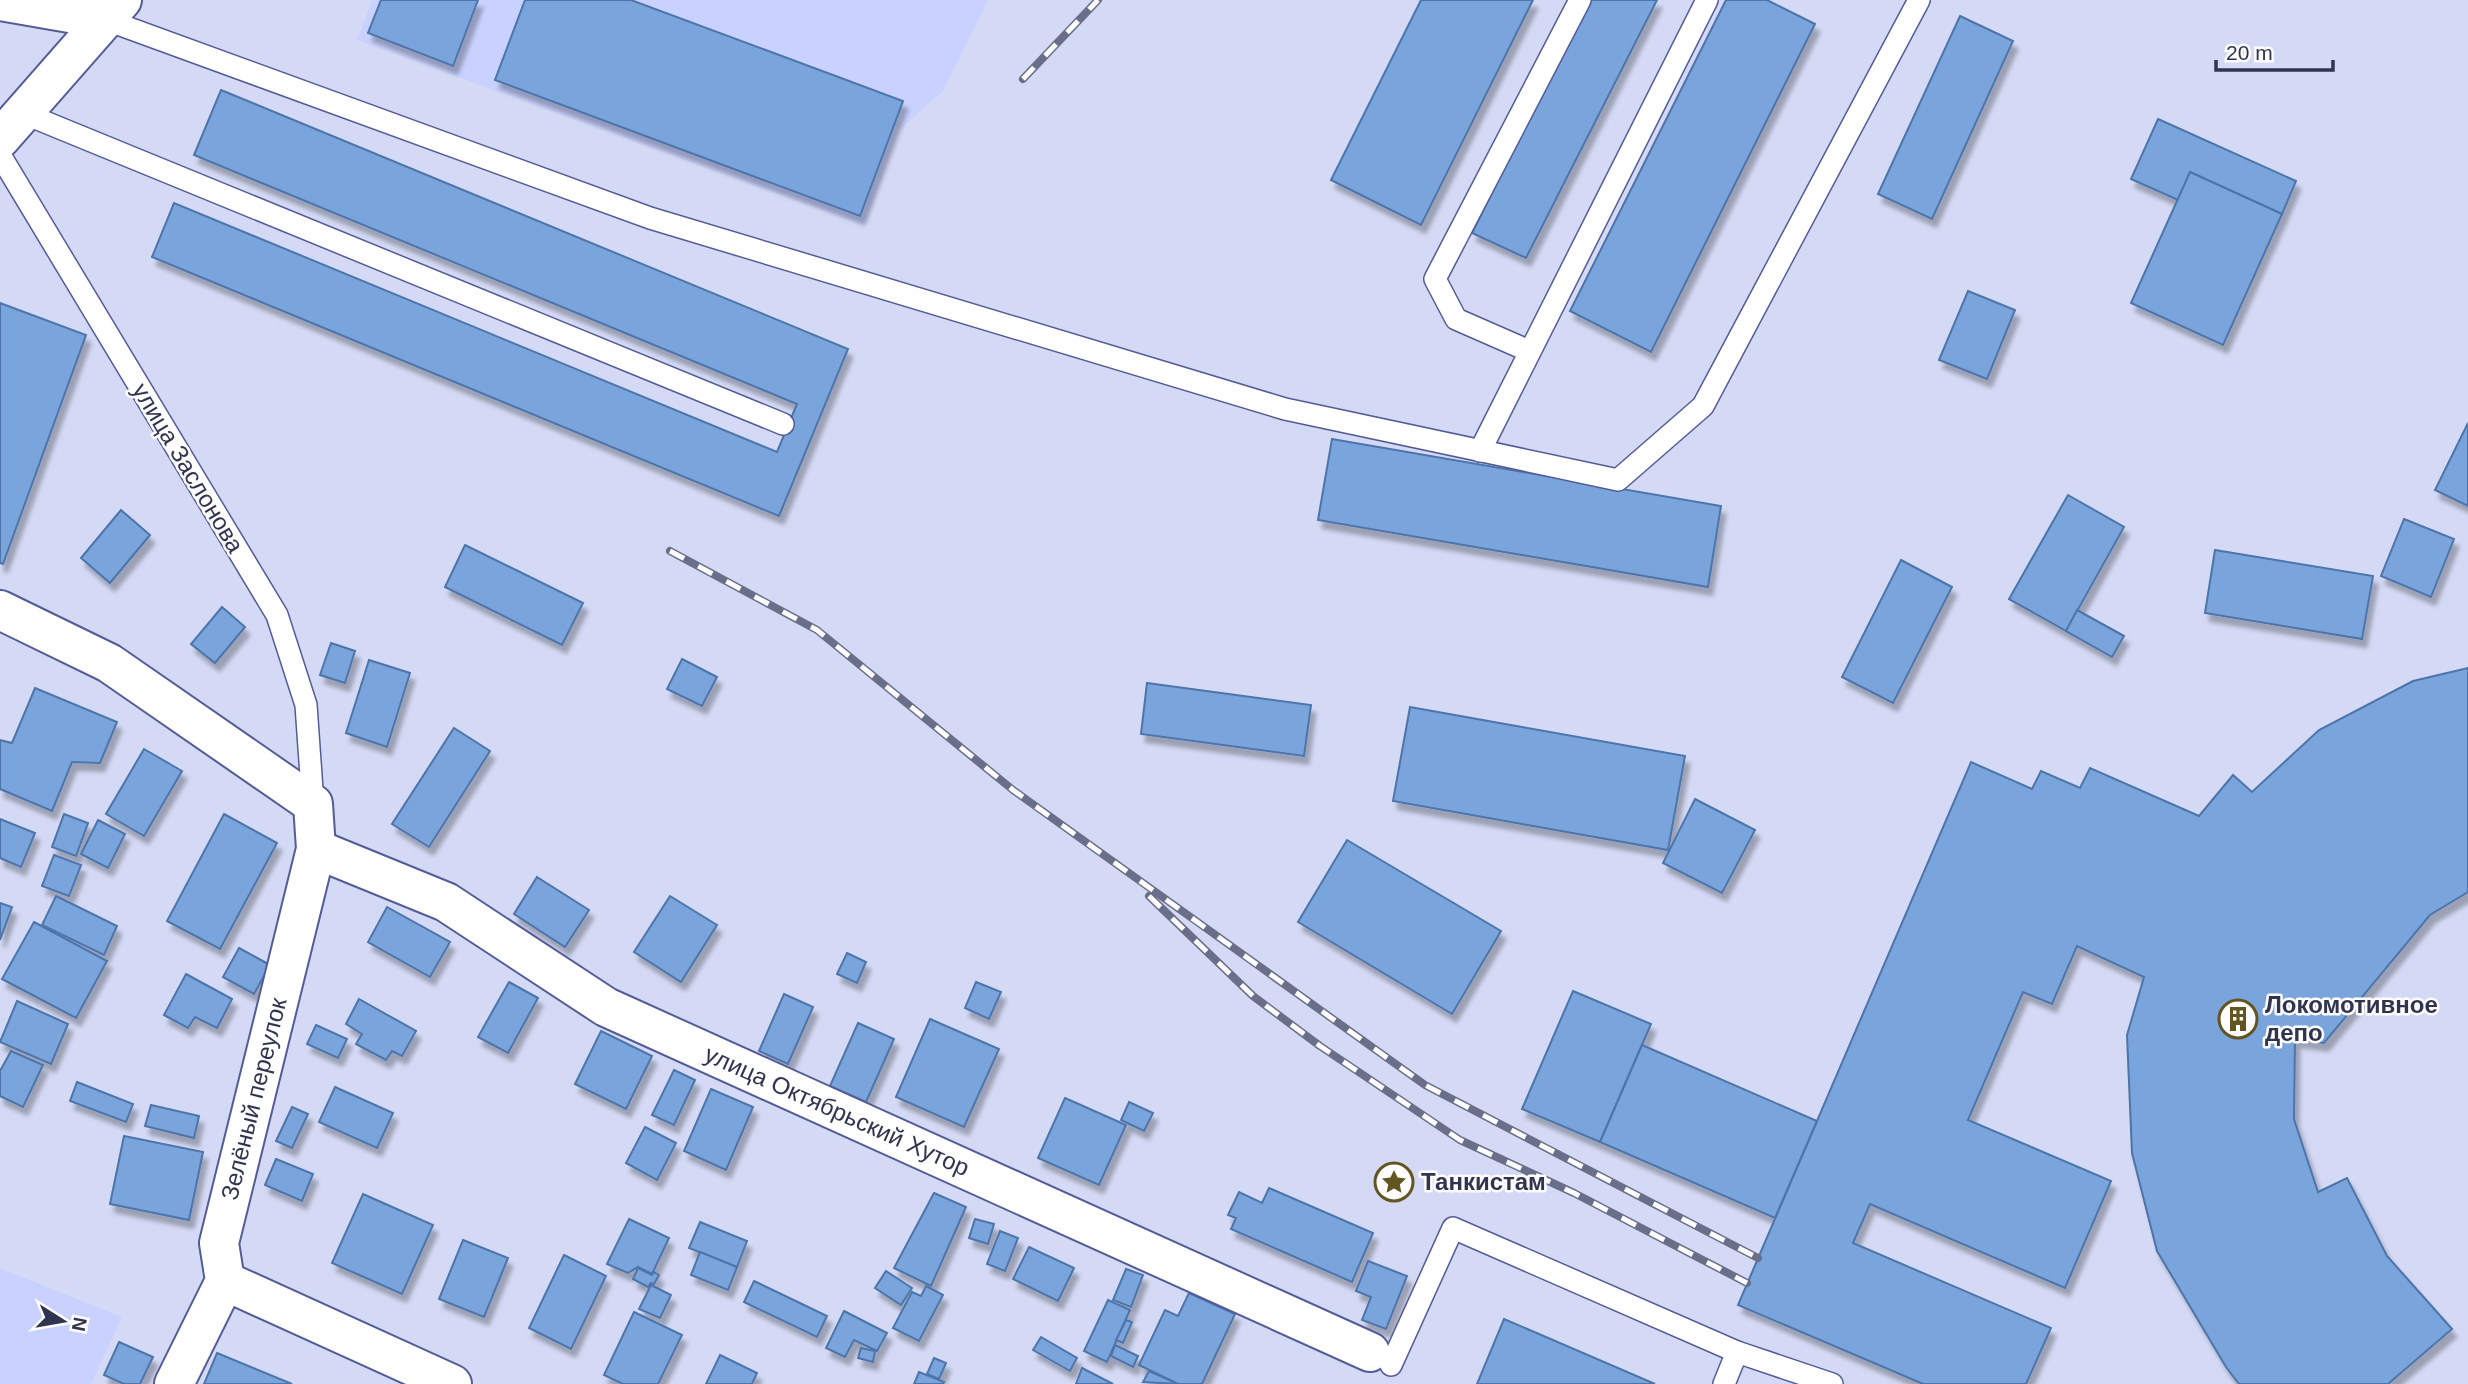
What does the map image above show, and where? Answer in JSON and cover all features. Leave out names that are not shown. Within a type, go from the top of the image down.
[{"type":"street","points":[[0,1],[113,9]]},
{"type":"street","points":[[11,126],[113,9]]},
{"type":"street","points":[[0,610],[109,663],[313,804]]},
{"type":"street","name":"Зелёный переулок","points":[[225,1281],[219,1243],[316,849],[313,804]]},
{"type":"street","name":"улица Октябрьский Хутор","points":[[316,849],[446,902],[606,1007],[1385,1367]]},
{"type":"street","points":[[174,1384],[225,1281],[452,1384]]},
{"type":"lane","points":[[1529,351],[1456,319],[1435,279],[1580,0]]},
{"type":"lane","points":[[1480,451],[1707,0]]},
{"type":"lane","points":[[113,9],[650,218],[1285,409],[1618,480],[1703,405],[1919,0]]},
{"type":"lane","points":[[11,126],[783,424]]},
{"type":"lane","name":"улица Заслонова","points":[[0,155],[276,615],[306,705],[313,804]]},
{"type":"lane","points":[[1385,1367],[1453,1228],[1737,1352],[1832,1384]]},
{"type":"lane","points":[[1724,1384],[1737,1352]]},
{"type":"shaded area","points":[[372,0],[988,0],[943,91],[899,130],[865,226],[357,40]]},
{"type":"shaded area","points":[[0,1268],[122,1317],[91,1384],[0,1384]]},
{"type":"building","points":[[381,0],[478,0],[453,66],[368,33]]},
{"type":"building","points":[[525,0],[631,0],[903,101],[860,216],[495,80]]},
{"type":"building","points":[[1421,0],[1533,0],[1421,225],[1331,180]]},
{"type":"building","points":[[1588,0],[1657,0],[1526,258],[1472,233]]},
{"type":"building","points":[[1726,0],[1767,0],[1815,24],[1651,352],[1570,311]]},
{"type":"building","points":[[1960,16],[2013,41],[1932,219],[1878,194]]},
{"type":"building","points":[[221,90],[848,349],[779,516],[152,257],[174,203],[777,452],[797,404],[194,155]]},
{"type":"building","points":[[2158,119],[2296,181],[2282,214],[2190,172],[2178,200],[2131,179]]},
{"type":"building","points":[[2190,172],[2282,214],[2223,345],[2131,303]]},
{"type":"building","points":[[1968,291],[2015,310],[1987,379],[1939,360]]},
{"type":"building","points":[[0,303],[86,335],[3,564],[0,563]]},
{"type":"building","points":[[2468,423],[2468,506],[2435,490]]},
{"type":"building","points":[[1332,439],[1721,506],[1708,587],[1318,520]]},
{"type":"building","points":[[2068,495],[2124,527],[2066,631],[2009,599]]},
{"type":"building","points":[[121,510],[150,535],[110,583],[81,558]]},
{"type":"building","points":[[2404,519],[2454,539],[2431,597],[2381,576]]},
{"type":"building","points":[[465,545],[583,603],[562,645],[445,587]]},
{"type":"building","points":[[2215,550],[2373,576],[2362,639],[2205,613]]},
{"type":"building","points":[[1901,560],[1952,587],[1893,703],[1842,677]]},
{"type":"building","points":[[222,607],[245,627],[215,663],[191,644]]},
{"type":"building","points":[[2077,610],[2124,636],[2112,657],[2066,631]]},
{"type":"building","points":[[331,643],[355,651],[345,683],[320,675]]},
{"type":"building","points":[[682,659],[717,677],[702,706],[667,689]]},
{"type":"building","points":[[369,660],[410,673],[387,747],[346,733]]},
{"type":"building","name":"Локомотивное депо","points":[[2468,668],[2468,892],[2430,915],[2324,1043],[2295,1039],[2294,1119],[2318,1192],[2347,1178],[2387,1256],[2452,1329],[2388,1384],[2239,1384],[2226,1367],[2157,1251],[2132,1153],[2127,1035],[2144,977],[2077,946],[2052,1004],[2023,992],[1968,1120],[2111,1181],[2065,1288],[1870,1204],[1853,1243],[2051,1328],[2026,1384],[1923,1384],[1738,1305],[1971,762],[2032,789],[2041,771],[2080,788],[2090,768],[2199,816],[2233,775],[2252,792],[2319,730],[2413,681]]},
{"type":"building","points":[[1147,683],[1311,705],[1304,756],[1141,734]]},
{"type":"building","points":[[35,688],[117,722],[100,763],[72,762],[52,811],[0,789],[0,740],[12,743]]},
{"type":"building","points":[[1410,707],[1685,756],[1668,850],[1393,801]]},
{"type":"building","points":[[454,728],[490,751],[429,847],[392,824]]},
{"type":"building","points":[[144,749],[182,771],[144,836],[106,814]]},
{"type":"building","points":[[1695,799],[1755,830],[1722,893],[1663,863]]},
{"type":"building","points":[[64,814],[88,823],[76,856],[52,847]]},
{"type":"building","points":[[224,814],[277,843],[220,949],[167,921]]},
{"type":"building","points":[[0,819],[35,833],[21,867],[0,858]]},
{"type":"building","points":[[98,820],[125,834],[108,868],[81,854]]},
{"type":"building","points":[[1347,840],[1501,931],[1452,1014],[1298,922]]},
{"type":"building","points":[[54,855],[81,865],[69,896],[42,886]]},
{"type":"building","points":[[537,877],[589,910],[565,947],[514,914]]},
{"type":"building","points":[[56,896],[117,926],[104,955],[42,925]]},
{"type":"building","points":[[670,896],[717,925],[681,982],[634,952]]},
{"type":"building","points":[[0,903],[12,907],[0,940]]},
{"type":"building","points":[[387,907],[450,942],[430,977],[368,942]]},
{"type":"building","points":[[34,922],[107,961],[76,1018],[2,979]]},
{"type":"building","points":[[239,948],[270,965],[254,994],[223,977]]},
{"type":"building","points":[[847,953],[866,962],[857,983],[837,974]]},
{"type":"building","points":[[186,974],[232,999],[217,1028],[195,1017],[188,1028],[164,1015]]},
{"type":"building","points":[[509,982],[538,998],[508,1053],[478,1037]]},
{"type":"building","points":[[976,982],[1001,992],[989,1019],[965,1008]]},
{"type":"building","points":[[1573,991],[1651,1024],[1600,1142],[1522,1109]]},
{"type":"building","points":[[784,994],[813,1007],[788,1064],[759,1051]]},
{"type":"building","points":[[359,999],[416,1031],[402,1056],[392,1051],[386,1060],[356,1044],[362,1034],[346,1024]]},
{"type":"building","points":[[17,1001],[68,1024],[51,1064],[0,1042]]},
{"type":"building","points":[[930,1019],[999,1049],[964,1127],[896,1097]]},
{"type":"building","points":[[858,1023],[894,1039],[866,1102],[830,1086]]},
{"type":"building","points":[[316,1025],[347,1039],[338,1058],[307,1044]]},
{"type":"building","points":[[601,1031],[652,1056],[626,1109],[575,1084]]},
{"type":"building","points":[[1642,1045],[1817,1121],[1775,1218],[1600,1142]]},
{"type":"building","points":[[11,1051],[43,1065],[23,1107],[0,1096],[0,1071]]},
{"type":"building","points":[[674,1070],[695,1080],[674,1125],[652,1115]]},
{"type":"building","points":[[77,1082],[133,1104],[126,1122],[70,1101]]},
{"type":"building","points":[[335,1087],[393,1113],[377,1148],[319,1122]]},
{"type":"building","points":[[711,1089],[753,1107],[726,1170],[684,1151]]},
{"type":"building","points":[[1065,1098],[1126,1125],[1099,1185],[1038,1158]]},
{"type":"building","points":[[1129,1102],[1153,1113],[1144,1131],[1121,1120]]},
{"type":"building","points":[[151,1105],[199,1116],[194,1138],[145,1126]]},
{"type":"building","points":[[292,1107],[308,1114],[292,1148],[276,1141]]},
{"type":"building","points":[[645,1127],[676,1143],[657,1180],[626,1163]]},
{"type":"building","points":[[124,1136],[203,1152],[189,1220],[110,1204]]},
{"type":"building","points":[[276,1159],[313,1174],[302,1201],[265,1185]]},
{"type":"building","points":[[1269,1188],[1373,1233],[1352,1282],[1231,1229],[1236,1218],[1228,1215],[1239,1192],[1262,1203]]},
{"type":"building","points":[[934,1193],[966,1207],[931,1286],[894,1268]]},
{"type":"building","points":[[363,1194],[433,1225],[402,1294],[332,1263]]},
{"type":"building","points":[[629,1219],[669,1238],[652,1274],[638,1267],[628,1273],[607,1264]]},
{"type":"building","points":[[975,1219],[994,1224],[988,1244],[969,1238]]},
{"type":"building","points":[[700,1222],[747,1241],[737,1267],[689,1248]]},
{"type":"building","points":[[1000,1231],[1018,1238],[1005,1271],[987,1264]]},
{"type":"building","points":[[463,1240],[508,1258],[484,1317],[439,1299]]},
{"type":"building","points":[[1029,1247],[1074,1268],[1058,1301],[1013,1279]]},
{"type":"building","points":[[700,1252],[737,1267],[728,1290],[691,1275]]},
{"type":"building","points":[[564,1255],[606,1276],[571,1349],[529,1328]]},
{"type":"building","points":[[1368,1261],[1407,1276],[1386,1329],[1362,1320],[1371,1297],[1356,1291]]},
{"type":"building","points":[[638,1268],[652,1275],[654,1272],[659,1275],[654,1284],[651,1283],[648,1287],[633,1279]]},
{"type":"building","points":[[1126,1269],[1143,1275],[1131,1307],[1113,1300]]},
{"type":"building","points":[[886,1271],[912,1288],[901,1305],[875,1288]]},
{"type":"building","points":[[754,1281],[827,1316],[817,1337],[744,1302]]},
{"type":"building","points":[[651,1285],[671,1295],[660,1318],[639,1309]]},
{"type":"building","points":[[926,1286],[943,1295],[919,1341],[893,1328],[912,1292],[921,1296]]},
{"type":"building","points":[[1189,1293],[1235,1314],[1202,1384],[1178,1384],[1139,1365],[1165,1310],[1178,1316]]},
{"type":"building","points":[[1108,1300],[1130,1310],[1107,1362],[1084,1351]]},
{"type":"building","points":[[844,1311],[887,1333],[877,1351],[854,1340],[845,1357],[826,1348]]},
{"type":"building","points":[[634,1312],[682,1335],[658,1384],[623,1384],[604,1375]]},
{"type":"building","points":[[1504,1319],[1655,1384],[1477,1384]]},
{"type":"building","points":[[1126,1320],[1132,1322],[1123,1343],[1116,1340]]},
{"type":"building","points":[[1041,1337],[1077,1358],[1070,1371],[1033,1350]]},
{"type":"building","points":[[119,1342],[153,1357],[140,1384],[124,1384],[104,1375]]},
{"type":"building","points":[[1115,1345],[1138,1356],[1133,1367],[1111,1356]]},
{"type":"building","points":[[861,1348],[875,1351],[873,1362],[858,1358]]},
{"type":"building","points":[[217,1353],[292,1384],[204,1384]]},
{"type":"building","points":[[720,1355],[757,1373],[752,1384],[706,1384]]},
{"type":"building","points":[[934,1358],[946,1363],[939,1379],[927,1374]]},
{"type":"building","points":[[1082,1368],[1113,1384],[1076,1384]]},
{"type":"building","points":[[1149,1371],[1178,1384],[1143,1382]]},
{"type":"building","points":[[919,1372],[944,1382],[914,1384]]},
{"type":"railway","points":[[1023,79],[1098,0]]},
{"type":"railway","points":[[670,551],[817,630],[1013,790],[1425,1085],[1758,1258]]},
{"type":"railway","points":[[1149,896],[1253,996],[1320,1046],[1460,1140],[1574,1193],[1747,1283]]},
{"type":"place","name":"Локомотивное депо","points":[[2238,1019]]},
{"type":"place","name":"Танкистам","points":[[1394,1182]]}]
